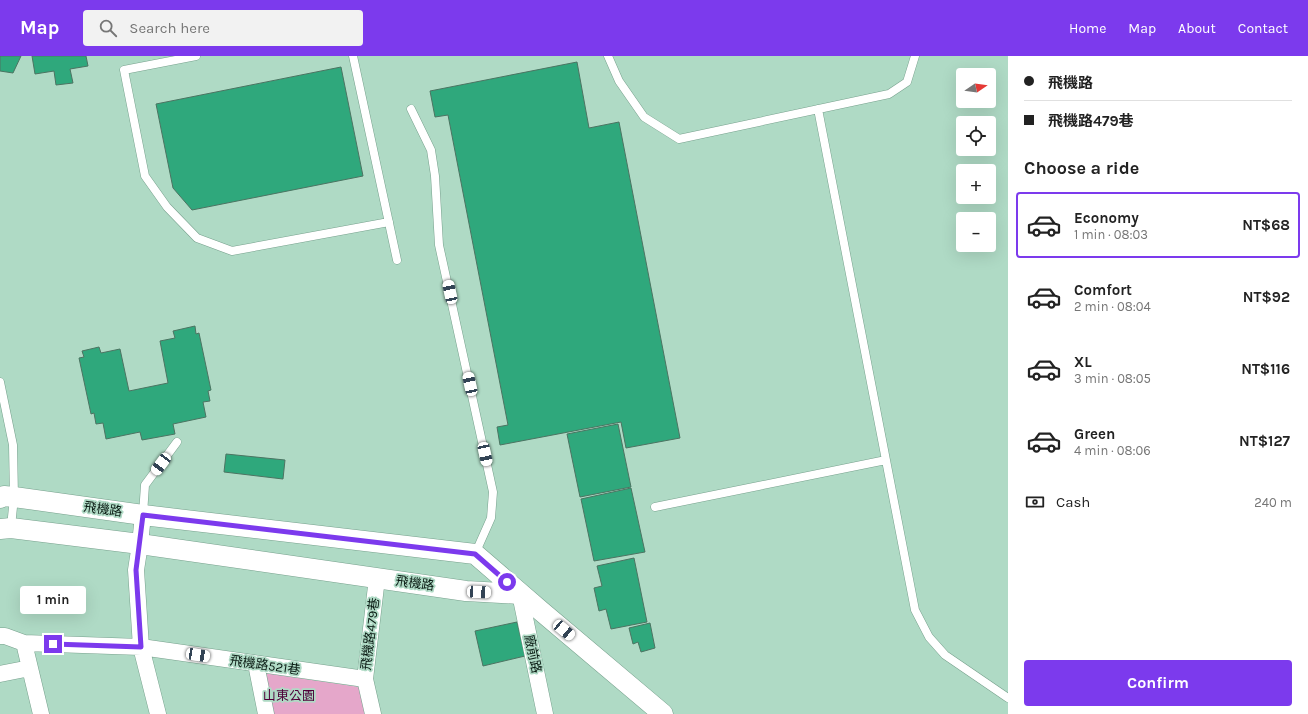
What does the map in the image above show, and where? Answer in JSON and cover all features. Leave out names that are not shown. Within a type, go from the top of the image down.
[{"type":"street","name":"飛機路","points":[[5,496],[143,515],[475,554]]},
{"type":"street","points":[[143,515],[136,570],[141,647],[158,714]]},
{"type":"street","name":"飛機路","points":[[6,529],[140,544],[466,591],[520,594]]},
{"type":"street","points":[[475,554],[520,594],[663,714]]},
{"type":"street","name":"飛機路479巷","points":[[373,714],[365,680],[377,578]]},
{"type":"street","name":"廠前路","points":[[520,594],[545,714]]},
{"type":"street","points":[[0,636],[5,636],[24,643],[141,647]]},
{"type":"street","points":[[24,643],[40,714]]},
{"type":"street","name":"飛機路521巷","points":[[141,647],[365,680]]},
{"type":"street","points":[[256,664],[266,714]]},
{"type":"street","points":[[0,674],[30,668]]},
{"type":"lane","points":[[196,56],[124,70],[145,176],[167,207],[197,238],[232,251],[389,222]]},
{"type":"lane","points":[[353,56],[397,260]]},
{"type":"lane","points":[[608,56],[618,81],[644,117],[678,138],[890,94],[906,82],[915,56]]},
{"type":"lane","points":[[411,109],[430,150],[435,176],[439,245],[493,492],[491,518],[475,554]]},
{"type":"lane","points":[[818,109],[915,610],[929,637],[945,655],[1008,698]]},
{"type":"lane","points":[[0,382],[13,445],[5,496],[6,529]]},
{"type":"lane","points":[[143,515],[145,486],[177,442]]},
{"type":"lane","points":[[655,507],[886,460]]},
{"type":"green space","name":"山東公園","points":[[264,673],[359,687],[365,714],[274,714]]},
{"type":"building","points":[[0,56],[21,56],[13,73],[0,71]]},
{"type":"building","points":[[32,56],[86,56],[88,66],[70,69],[73,83],[56,85],[54,71],[35,74]]},
{"type":"building","points":[[577,62],[589,128],[619,122],[680,438],[626,448],[621,422],[500,445],[497,427],[508,425],[448,115],[435,117],[430,91]]},
{"type":"building","points":[[341,67],[363,176],[192,210],[173,188],[156,104]]},
{"type":"building","points":[[195,326],[196,334],[199,333],[211,390],[208,391],[210,401],[203,402],[206,417],[173,424],[175,434],[142,440],[140,432],[106,439],[103,423],[96,424],[94,413],[91,414],[79,358],[84,357],[82,351],[99,347],[101,353],[120,349],[129,391],[168,383],[160,341],[175,338],[173,331]]},
{"type":"building","points":[[618,424],[631,487],[580,497],[567,434]]},
{"type":"building","points":[[226,454],[285,460],[283,479],[224,472]]},
{"type":"building","points":[[631,488],[645,552],[594,561],[581,499]]},
{"type":"building","points":[[634,558],[647,622],[611,629],[606,609],[599,611],[594,588],[602,586],[597,566]]},
{"type":"building","points":[[517,622],[525,656],[483,666],[475,631]]},
{"type":"building","points":[[650,623],[655,648],[641,652],[638,642],[633,644],[629,628]]},
{"type":"route","points":[[53,644],[141,647],[136,570],[143,515],[475,554],[507,582]]}]
